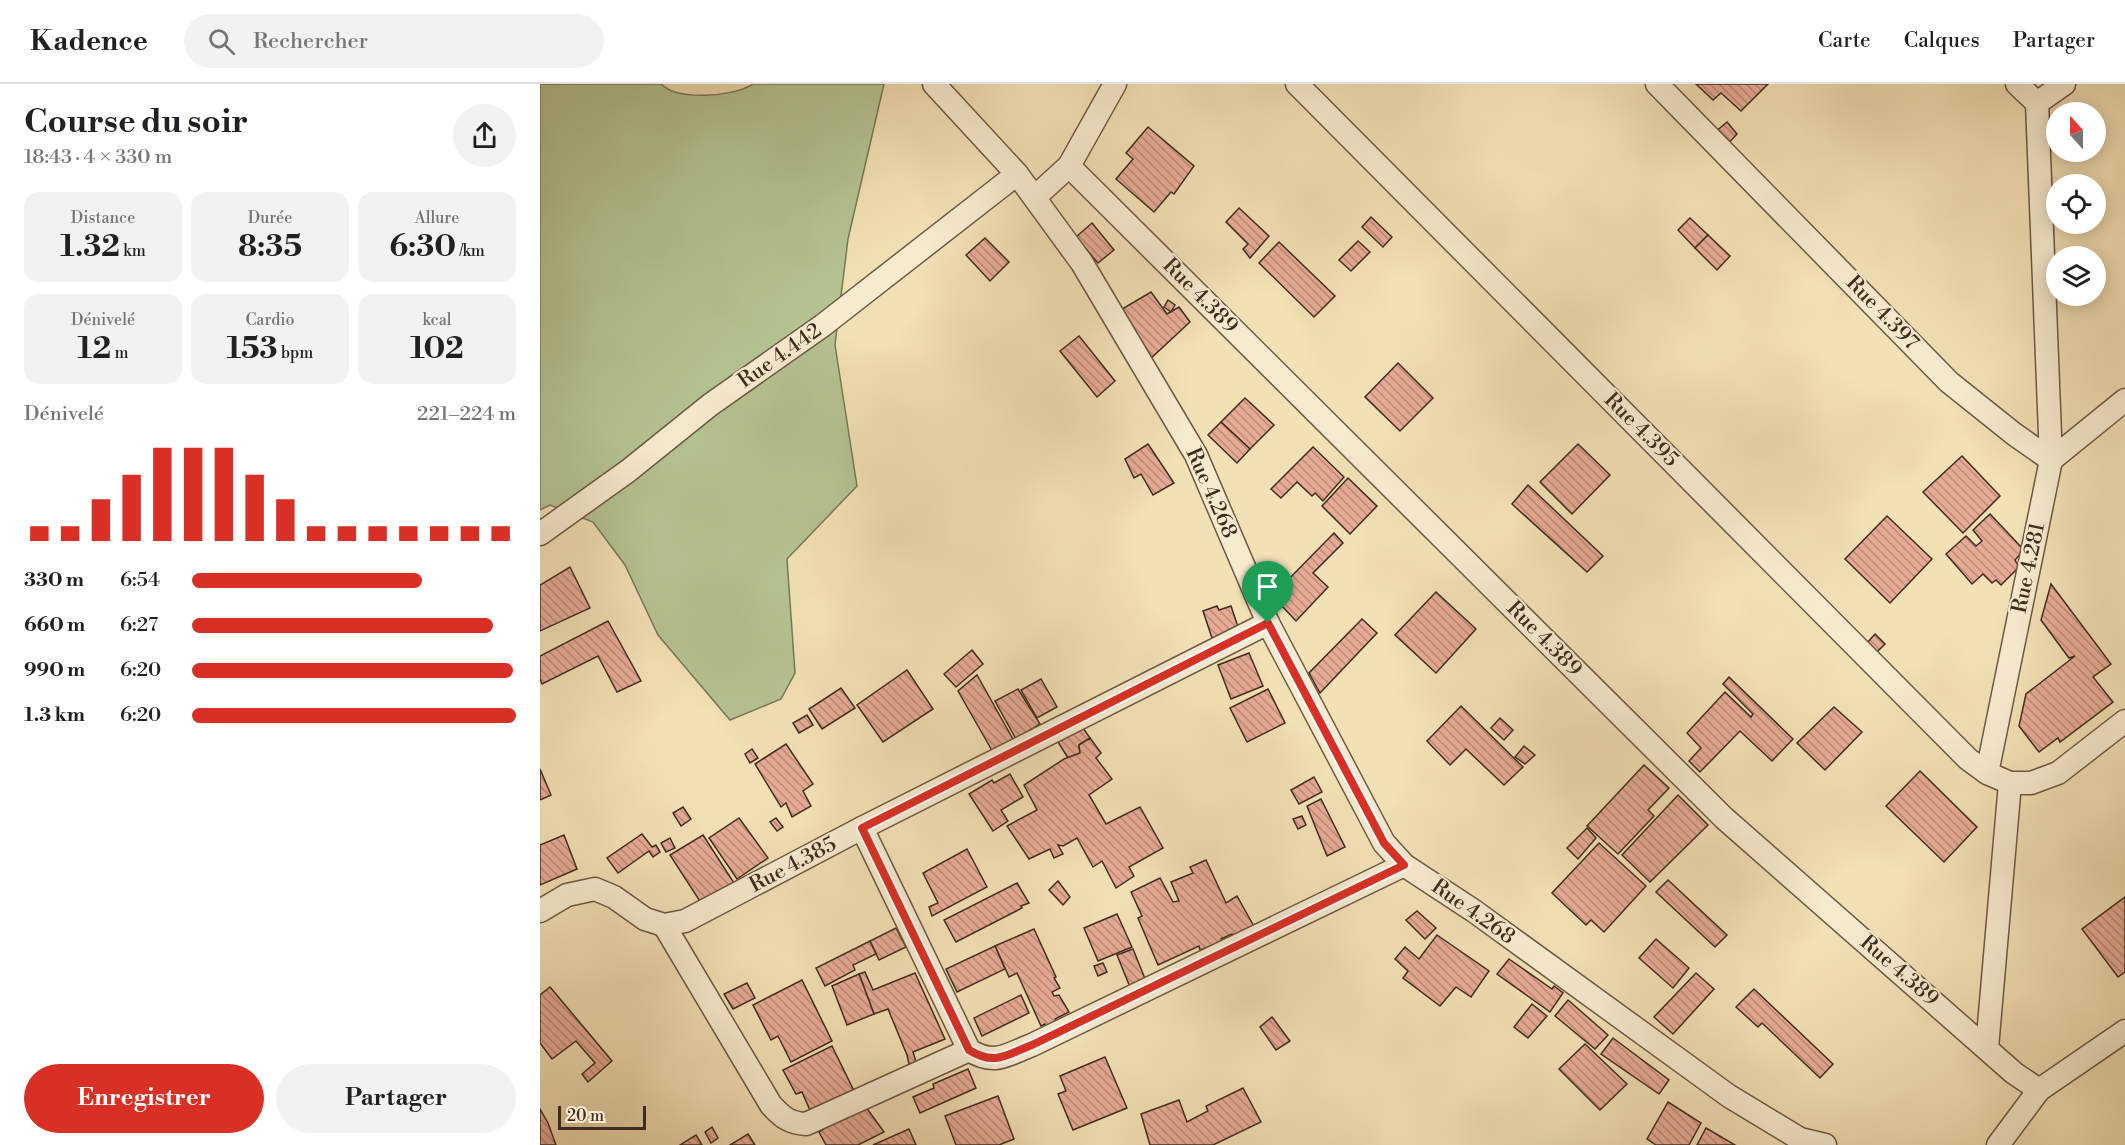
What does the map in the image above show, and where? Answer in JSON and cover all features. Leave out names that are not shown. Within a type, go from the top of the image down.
[{"type":"street","name":"Rue 4.268","points":[[934,84],[1017,174],[1082,263],[1196,455],[1268,623],[1384,843],[1404,865],[1474,911],[1729,1096],[1800,1138],[1825,1145]]},
{"type":"street","points":[[1035,197],[1069,166],[1115,84]]},
{"type":"street","name":"Rue 4.395","points":[[1297,84],[1968,759],[1987,773]]},
{"type":"street","name":"Rue 4.397","points":[[1657,84],[1949,382],[2014,434],[2051,460]]},
{"type":"street","points":[[2017,84],[2037,103],[2064,84]]},
{"type":"street","name":"Rue 4.281","points":[[1987,773],[2051,460],[2037,103]]},
{"type":"street","name":"Rue 4.389","points":[[1069,166],[1724,818],[2014,1073],[2038,1090]]},
{"type":"street","name":"Rue 4.442","points":[[540,534],[628,471],[710,405],[822,326],[1017,174]]},
{"type":"street","points":[[2051,460],[2125,400]]},
{"type":"street","name":"Rue 4.385","points":[[664,925],[685,921],[862,828],[1268,623]]},
{"type":"street","points":[[1987,773],[2010,783],[2031,783],[2058,773],[2125,721]]},
{"type":"street","points":[[1987,1048],[2010,783]]},
{"type":"street","points":[[862,828],[969,1050],[982,1058],[995,1060],[1032,1045],[1404,865]]},
{"type":"street","points":[[540,911],[567,895],[596,888],[614,897],[645,919],[664,925],[771,1106],[783,1119],[794,1124],[806,1124],[969,1050]]},
{"type":"street","points":[[1998,1145],[2038,1090],[2125,1031]]},
{"type":"green space","points":[[540,84],[661,84],[680,93],[706,95],[733,92],[753,84],[884,84],[848,239],[835,345],[857,486],[787,559],[795,673],[781,699],[730,720],[658,635],[625,565],[593,522],[550,505],[540,510]]},
{"type":"building","points":[[1696,84],[1768,84],[1741,111],[1721,93],[1713,100]]},
{"type":"building","points":[[1727,122],[1737,134],[1726,146],[1714,133]]},
{"type":"building","points":[[1148,127],[1194,166],[1174,194],[1171,192],[1154,212],[1116,179],[1133,159],[1126,153]]},
{"type":"building","points":[[1239,208],[1269,236],[1250,258],[1243,249],[1248,244],[1226,222]]},
{"type":"building","points":[[1371,217],[1392,237],[1383,247],[1362,227]]},
{"type":"building","points":[[1690,218],[1708,235],[1695,248],[1678,230]]},
{"type":"building","points":[[1092,223],[1114,250],[1098,263],[1076,237]]},
{"type":"building","points":[[1708,235],[1730,256],[1717,270],[1695,248]]},
{"type":"building","points":[[985,238],[1009,262],[990,281],[966,255]]},
{"type":"building","points":[[1358,241],[1370,252],[1351,271],[1339,260]]},
{"type":"building","points":[[1279,242],[1335,296],[1314,317],[1259,263]]},
{"type":"building","points":[[1151,292],[1167,314],[1179,307],[1190,322],[1149,360],[1117,312]]},
{"type":"building","points":[[1168,300],[1175,305],[1171,312],[1164,307]]},
{"type":"building","points":[[1079,336],[1115,381],[1097,397],[1060,351]]},
{"type":"building","points":[[1398,363],[1433,398],[1400,431],[1365,397]]},
{"type":"building","points":[[1245,398],[1274,425],[1250,449],[1221,422]]},
{"type":"building","points":[[1221,422],[1250,449],[1237,463],[1208,435]]},
{"type":"building","points":[[1148,444],[1174,483],[1153,495],[1141,474],[1134,478],[1125,459]]},
{"type":"building","points":[[1578,444],[1610,475],[1572,514],[1540,482]]},
{"type":"building","points":[[1313,447],[1344,477],[1323,501],[1315,493],[1312,496],[1297,482],[1281,498],[1271,489]]},
{"type":"building","points":[[1962,456],[2000,496],[1963,533],[1923,492]]},
{"type":"building","points":[[1348,478],[1377,506],[1350,534],[1322,506]]},
{"type":"building","points":[[1528,485],[1603,556],[1587,572],[1512,504]]},
{"type":"building","points":[[1990,514],[2024,550],[2015,560],[2019,567],[2001,585],[1996,580],[1992,583],[1983,574],[1972,584],[1946,554],[1966,536],[1976,546],[1982,541],[1973,530]]},
{"type":"building","points":[[1887,516],[1932,559],[1890,603],[1845,559]]},
{"type":"building","points":[[1334,533],[1343,543],[1313,573],[1328,587],[1296,621],[1281,605],[1285,601],[1277,591]]},
{"type":"building","points":[[570,567],[590,608],[540,631],[540,585]]},
{"type":"building","points":[[2051,584],[2111,664],[2093,677],[2113,702],[2060,742],[2058,738],[2039,752],[2019,726],[2026,694],[2075,656],[2069,658],[2041,620]]},
{"type":"building","points":[[1436,592],[1476,629],[1436,673],[1395,635]]},
{"type":"building","points":[[1217,606],[1219,610],[1231,606],[1239,630],[1212,638],[1203,611]]},
{"type":"building","points":[[1362,619],[1377,633],[1320,693],[1309,673]]},
{"type":"building","points":[[608,621],[641,681],[617,692],[598,656],[542,684],[540,656]]},
{"type":"building","points":[[1875,634],[1885,644],[1876,653],[1867,643]]},
{"type":"building","points":[[972,650],[983,664],[956,687],[944,674]]},
{"type":"building","points":[[1249,653],[1263,686],[1231,699],[1218,665]]},
{"type":"building","points":[[907,670],[933,709],[883,742],[857,705]]},
{"type":"building","points":[[977,675],[1014,741],[994,754],[958,691]]},
{"type":"building","points":[[1729,677],[1793,739],[1772,761],[1740,731],[1700,772],[1689,761],[1701,748],[1687,733],[1725,692],[1751,717],[1753,714],[1723,684]]},
{"type":"building","points":[[1041,679],[1057,707],[1037,718],[1021,690]]},
{"type":"building","points":[[841,688],[855,708],[822,729],[809,709]]},
{"type":"building","points":[[1018,689],[1040,724],[1016,739],[995,701]]},
{"type":"building","points":[[1268,689],[1285,723],[1247,742],[1230,708]]},
{"type":"building","points":[[1461,706],[1523,767],[1504,785],[1466,749],[1450,765],[1427,741]]},
{"type":"building","points":[[1834,707],[1862,732],[1825,770],[1797,743]]},
{"type":"building","points":[[807,715],[813,725],[799,733],[793,723]]},
{"type":"building","points":[[1500,718],[1513,730],[1504,740],[1491,728]]},
{"type":"building","points":[[1083,728],[1090,738],[1079,745],[1080,753],[1068,758],[1058,742]]},
{"type":"building","points":[[1090,738],[1101,753],[1096,758],[1112,779],[1089,795],[1106,824],[1140,807],[1163,848],[1129,867],[1134,876],[1116,888],[1102,861],[1093,867],[1077,838],[1063,846],[1058,845],[1063,854],[1054,858],[1050,849],[1029,859],[1007,826],[1037,810],[1024,785],[1064,759],[1080,753],[1079,745]]},
{"type":"building","points":[[786,744],[813,784],[803,791],[811,806],[792,817],[786,803],[781,807],[755,764]]},
{"type":"building","points":[[1524,746],[1535,755],[1525,764],[1515,757]]},
{"type":"building","points":[[752,749],[758,758],[750,763],[745,754]]},
{"type":"building","points":[[1644,765],[1669,788],[1648,810],[1654,816],[1618,854],[1587,826]]},
{"type":"building","points":[[540,769],[551,795],[540,800]]},
{"type":"building","points":[[1920,771],[1977,827],[1944,862],[1886,806]]},
{"type":"building","points":[[1010,774],[1023,797],[1001,810],[1008,821],[993,831],[969,794],[992,780],[994,783]]},
{"type":"building","points":[[1314,777],[1322,792],[1299,804],[1291,790]]},
{"type":"building","points":[[1678,795],[1708,825],[1650,882],[1622,855]]},
{"type":"building","points":[[1321,799],[1345,847],[1327,856],[1307,806]]},
{"type":"building","points":[[683,807],[691,819],[681,826],[673,813]]},
{"type":"building","points":[[1302,816],[1306,825],[1298,829],[1293,819]]},
{"type":"building","points":[[739,818],[768,858],[737,879],[709,838]]},
{"type":"building","points":[[776,818],[783,827],[777,831],[770,822]]},
{"type":"building","points":[[1587,828],[1596,838],[1578,859],[1567,848]]},
{"type":"building","points":[[642,834],[652,847],[656,845],[660,852],[653,857],[649,851],[618,873],[607,858]]},
{"type":"building","points":[[564,835],[577,869],[540,885],[540,845]]},
{"type":"building","points":[[703,835],[734,883],[703,906],[670,855]]},
{"type":"building","points":[[670,838],[675,848],[666,852],[661,843]]},
{"type":"building","points":[[1599,843],[1646,886],[1604,932],[1591,920],[1586,925],[1552,893]]},
{"type":"building","points":[[967,849],[987,887],[932,916],[929,907],[938,903],[923,873]]},
{"type":"building","points":[[1206,860],[1226,903],[1237,896],[1256,930],[1238,941],[1232,934],[1221,939],[1222,942],[1200,950],[1199,946],[1158,965],[1138,918],[1142,916],[1131,892],[1160,878],[1173,902],[1179,901],[1171,882],[1193,873],[1190,867]]},
{"type":"building","points":[[1668,880],[1727,935],[1715,947],[1656,892]]},
{"type":"building","points":[[1058,881],[1070,897],[1063,905],[1049,890]]},
{"type":"building","points":[[1017,883],[1029,903],[956,942],[944,920]]},
{"type":"building","points":[[2125,897],[2125,972],[2118,977],[2082,929]]},
{"type":"building","points":[[1417,911],[1436,928],[1425,939],[1406,920]]},
{"type":"building","points":[[1117,914],[1132,947],[1098,961],[1084,928]]},
{"type":"building","points":[[896,928],[906,947],[879,960],[870,941]]},
{"type":"building","points":[[1034,929],[1060,988],[1052,992],[1054,996],[1059,995],[1069,1012],[1055,1019],[1058,1026],[1048,1030],[1045,1024],[1041,1026],[1017,973],[1009,977],[995,946]]},
{"type":"building","points":[[1437,935],[1489,971],[1471,997],[1456,987],[1440,1006],[1403,978],[1408,971],[1395,959],[1405,947],[1419,959]]},
{"type":"building","points":[[1656,939],[1689,968],[1673,988],[1639,958]]},
{"type":"building","points":[[870,941],[876,954],[853,965],[855,970],[825,986],[816,968]]},
{"type":"building","points":[[995,946],[1005,969],[957,992],[946,969]]},
{"type":"building","points":[[1133,949],[1146,981],[1130,987],[1117,955]]},
{"type":"building","points":[[1509,959],[1552,989],[1554,986],[1563,993],[1550,1012],[1497,974]]},
{"type":"building","points":[[1103,963],[1107,972],[1098,976],[1094,966]]},
{"type":"building","points":[[865,972],[873,990],[915,973],[945,1039],[913,1052],[916,1062],[909,1064],[888,1009],[874,1014],[859,974]]},
{"type":"building","points":[[1696,973],[1714,989],[1673,1034],[1654,1017]]},
{"type":"building","points":[[859,974],[874,1014],[847,1025],[832,986]]},
{"type":"building","points":[[802,980],[832,1041],[791,1062],[778,1036],[771,1040],[753,1005]]},
{"type":"building","points":[[747,983],[755,998],[733,1009],[724,994]]},
{"type":"building","points":[[550,987],[612,1061],[588,1082],[582,1074],[595,1063],[576,1041],[552,1059],[540,1043],[540,995]]},
{"type":"building","points":[[1754,989],[1833,1064],[1820,1078],[1762,1023],[1758,1027],[1736,1007]]},
{"type":"building","points":[[1021,995],[1029,1013],[982,1036],[974,1018]]},
{"type":"building","points":[[1568,1000],[1608,1035],[1595,1049],[1555,1016]]},
{"type":"building","points":[[1532,1004],[1547,1016],[1528,1038],[1514,1027]]},
{"type":"building","points":[[1272,1017],[1290,1041],[1276,1050],[1260,1027]]},
{"type":"building","points":[[1613,1038],[1669,1080],[1659,1094],[1601,1054]]},
{"type":"building","points":[[1585,1044],[1627,1084],[1600,1110],[1559,1069]]},
{"type":"building","points":[[832,1046],[856,1095],[813,1117],[802,1092],[796,1094],[783,1070]]},
{"type":"building","points":[[1105,1057],[1127,1108],[1073,1130],[1058,1094],[1066,1091],[1060,1076]]},
{"type":"building","points":[[968,1069],[976,1088],[920,1113],[913,1097],[934,1088],[933,1084]]},
{"type":"building","points":[[1243,1088],[1261,1122],[1213,1145],[1150,1145],[1141,1114],[1179,1100],[1187,1122],[1208,1111],[1206,1106]]},
{"type":"building","points":[[998,1096],[1014,1139],[999,1145],[956,1145],[945,1116]]},
{"type":"building","points":[[1668,1102],[1701,1123],[1689,1145],[1656,1145],[1647,1139]]},
{"type":"building","points":[[863,1103],[884,1132],[858,1145],[826,1145],[819,1132]]},
{"type":"building","points":[[540,1109],[548,1123],[556,1145],[540,1145]]},
{"type":"building","points":[[712,1127],[718,1138],[711,1143],[705,1132]]},
{"type":"building","points":[[1706,1128],[1735,1145],[1697,1145]]},
{"type":"building","points":[[909,1129],[916,1145],[873,1145]]},
{"type":"building","points":[[748,1134],[755,1145],[730,1145]]},
{"type":"building","points":[[696,1135],[702,1145],[680,1145]]},
{"type":"route","points":[[1268,623],[1384,843],[1404,865],[1032,1045],[995,1060],[982,1058],[969,1050],[862,828],[1268,623]]}]
